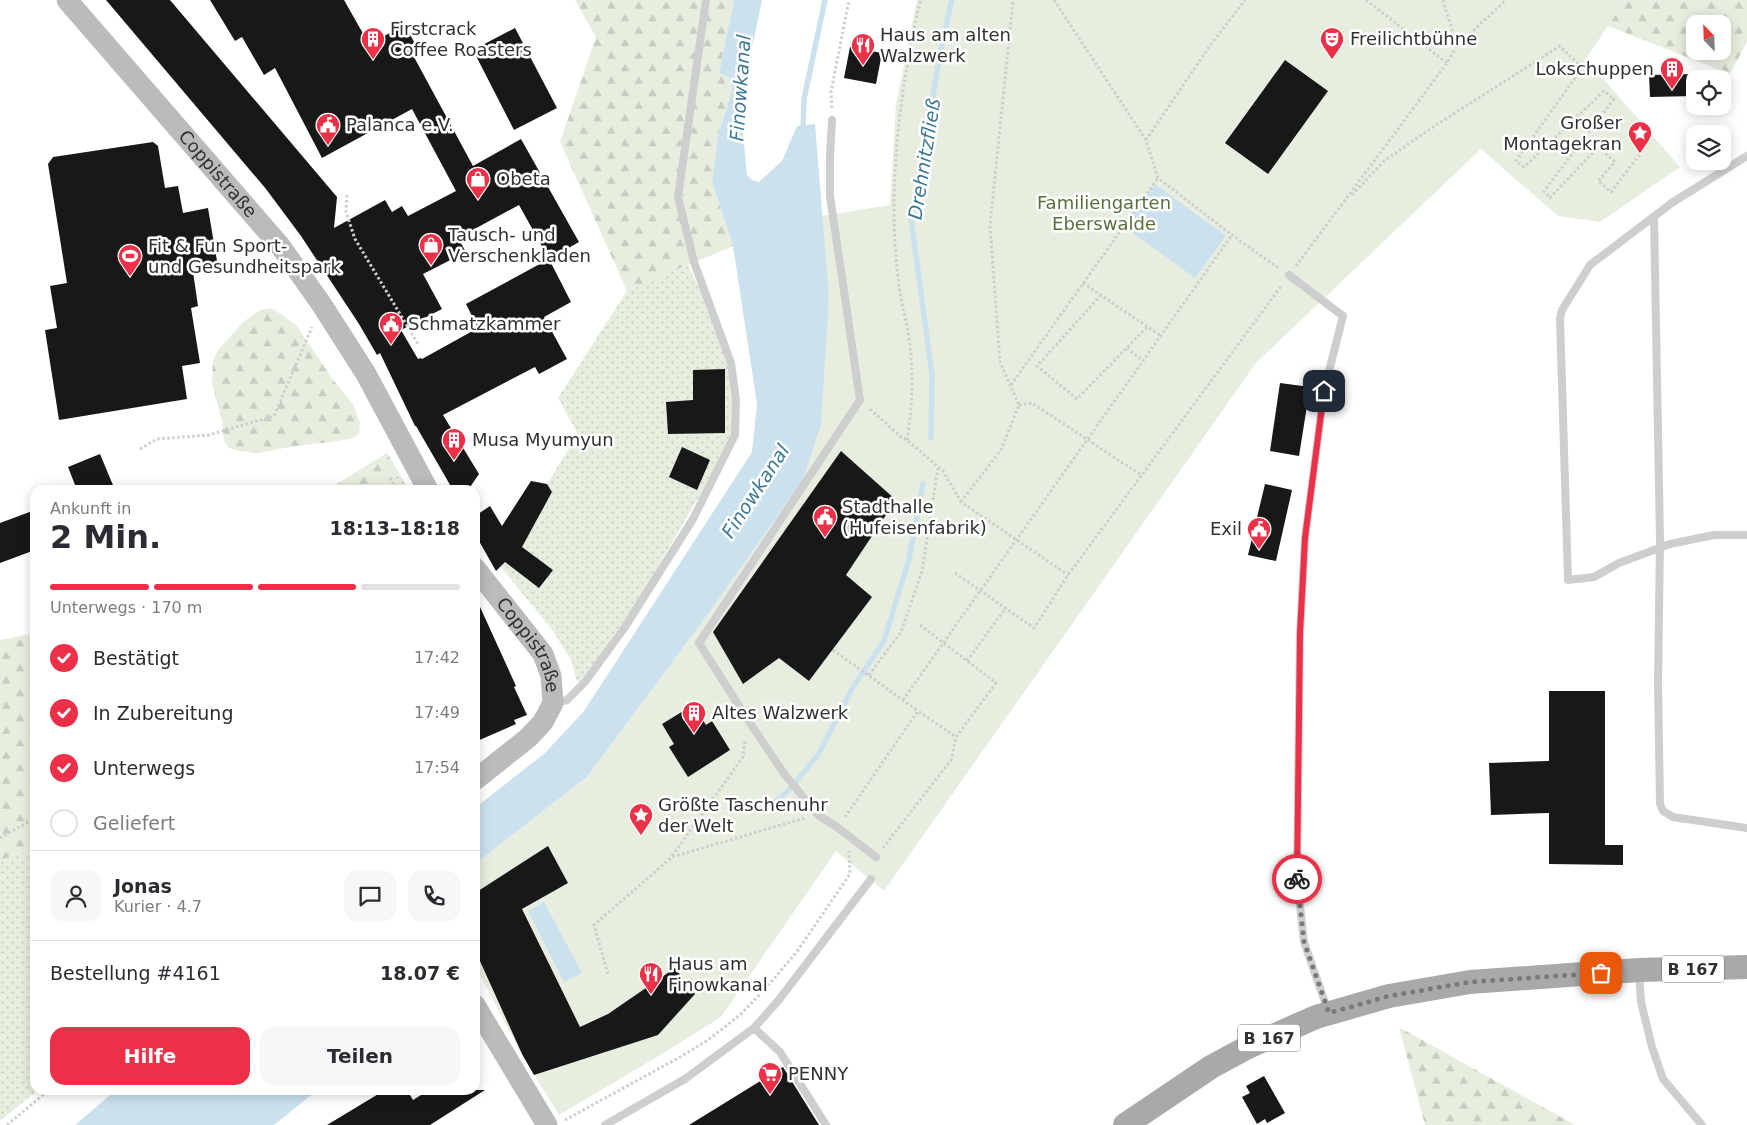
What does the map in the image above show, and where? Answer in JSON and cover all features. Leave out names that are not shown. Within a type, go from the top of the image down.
[{"type":"main road","name":"Coppistraße","points":[[67,0],[281,247],[322,305],[366,374],[425,485]]},
{"type":"main road","name":"Coppistraße","points":[[480,574],[543,654],[551,676],[553,703]]},
{"type":"main road","points":[[480,776],[528,738],[543,722],[553,703]]},
{"type":"main road","name":"B 167","points":[[1125,1125],[1211,1067],[1248,1047],[1329,1013],[1389,996],[1470,982],[1639,970],[1747,967]]},
{"type":"main road","points":[[480,1012],[555,1123]]},
{"type":"lane","points":[[553,703],[567,700],[585,682],[625,627],[693,519],[734,435],[736,400],[730,363],[694,262],[678,196],[706,0]]},
{"type":"lane","points":[[832,120],[830,196],[860,400],[699,643],[785,775],[818,814],[876,858]]},
{"type":"lane","points":[[1747,156],[1673,202],[1590,265],[1562,310],[1560,318],[1568,580],[1594,577],[1619,563],[1670,544],[1714,535],[1747,534]]},
{"type":"lane","points":[[1654,217],[1660,548],[1658,684],[1660,804],[1662,811],[1673,817],[1747,828]]},
{"type":"lane","points":[[1289,275],[1343,316],[1324,391],[1305,538],[1300,633],[1297,877],[1304,942],[1329,1013]]},
{"type":"lane","points":[[605,1125],[685,1079],[754,1028],[778,1001],[871,879]]},
{"type":"lane","points":[[1639,970],[1641,1002],[1652,1047],[1663,1079],[1702,1125]]},
{"type":"lane","points":[[754,1028],[780,1052],[826,1125]]},
{"type":"path","points":[[832,120],[831,92],[849,0]]},
{"type":"path","points":[[907,440],[912,412],[912,368],[908,332],[899,287],[895,242],[894,178],[903,90],[921,0]]},
{"type":"path","points":[[962,502],[1001,450],[1019,405],[1000,362],[990,226],[1014,0]]},
{"type":"path","points":[[1054,0],[1146,140],[1158,178],[1232,235],[1289,275]]},
{"type":"path","points":[[1146,140],[1209,47],[1245,0]]},
{"type":"path","points":[[1366,0],[1447,63]]},
{"type":"path","points":[[1443,0],[1457,46]]},
{"type":"path","points":[[955,573],[1034,628],[1068,575],[1289,275],[1340,209],[1447,63],[1457,46],[1506,0]]},
{"type":"path","points":[[1340,209],[1384,160],[1560,46],[1582,68],[1516,161],[1524,167],[1604,91],[1614,99],[1544,191],[1550,198],[1598,147],[1615,162],[1598,181],[1611,192],[1640,154]]},
{"type":"path","points":[[1011,385],[1158,178]]},
{"type":"path","points":[[347,195],[346,212],[356,239],[418,344]]},
{"type":"path","points":[[903,700],[1232,235]]},
{"type":"path","points":[[1083,283],[1160,336]]},
{"type":"path","points":[[1101,296],[1037,366],[1077,399],[1147,327]]},
{"type":"path","points":[[140,449],[157,439],[209,436],[274,416],[322,305]]},
{"type":"path","points":[[1127,348],[1143,361]]},
{"type":"path","points":[[1019,405],[1032,403],[1141,475]]},
{"type":"path","points":[[882,420],[943,471],[962,502],[1068,575]]},
{"type":"path","points":[[869,675],[901,632],[922,571],[938,467]]},
{"type":"path","points":[[967,661],[1005,609]]},
{"type":"path","points":[[876,858],[951,760],[956,737],[996,683],[920,625]]},
{"type":"path","points":[[832,650],[956,737]]},
{"type":"path","points":[[837,827],[918,711]]},
{"type":"path","points":[[608,974],[594,925],[672,857],[743,757],[748,720]]},
{"type":"path","points":[[672,857],[818,814]]},
{"type":"path","points":[[0,838],[30,821]]},
{"type":"path","points":[[555,1123],[680,1058],[708,1040],[740,1015],[796,953],[850,874],[849,837]]},
{"type":"path","points":[[7,1125],[43,1095]]},
{"type":"green space","points":[[575,0],[734,0],[719,73],[730,78],[732,90],[718,136],[712,182],[733,246],[627,291],[560,142],[596,37]]},
{"type":"green space","name":"Familiengarten Eberswalde","points":[[917,0],[1625,0],[1586,59],[1680,167],[1600,222],[1558,216],[1481,149],[1256,363],[884,891],[836,851],[721,1017],[559,1115],[521,1053],[480,975],[480,860],[587,777],[705,618],[829,296],[821,216],[890,205],[896,104]]},
{"type":"green space","points":[[1625,0],[1747,0],[1747,42],[1731,72],[1731,70],[1720,70],[1694,60],[1731,60],[1731,15],[1686,15],[1686,57],[1608,26]]},
{"type":"green space","points":[[688,265],[729,350],[739,432],[636,604],[581,683],[576,680],[572,662],[553,631],[500,566],[527,538],[552,492],[547,484],[578,434],[558,398],[627,291]]},
{"type":"green space","points":[[272,308],[296,325],[334,381],[353,404],[360,423],[359,434],[350,439],[258,453],[229,448],[224,441],[222,422],[212,383],[213,361],[217,351],[243,322],[260,310]]},
{"type":"green space","points":[[387,453],[400,474],[384,485],[335,485]]},
{"type":"green space","points":[[400,474],[406,485],[384,485]]},
{"type":"green space","points":[[30,634],[30,852],[14,854],[0,862],[0,640]]},
{"type":"green space","points":[[30,852],[30,1095],[32,1095],[0,1121],[0,862],[14,854]]},
{"type":"green space","points":[[1399,1027],[1575,1125],[1425,1125]]},
{"type":"water","name":"Finowkanal","points":[[734,0],[762,0],[743,92],[741,112],[747,175],[752,180],[759,182],[782,161],[797,126],[815,124],[829,296],[821,424],[803,480],[705,618],[587,777],[480,860],[480,804],[545,753],[584,711],[752,452],[757,404],[733,246],[712,182],[718,136],[732,90],[730,78],[719,73]]},
{"type":"water","points":[[1155,184],[1226,236],[1195,278],[1124,227]]},
{"type":"water","points":[[544,902],[582,973],[564,982],[528,911]]},
{"type":"water","points":[[110,1095],[311,1095],[274,1125],[75,1125]]},
{"type":"building","points":[[106,0],[170,0],[337,197],[334,228],[385,200],[392,212],[402,206],[408,216],[456,191],[412,109],[322,158],[275,68],[264,75],[242,37],[235,41],[210,0],[344,0],[369,44],[405,25],[420,53],[414,57],[473,166],[521,139],[579,242],[549,259],[571,302],[544,317],[567,359],[539,374],[535,367],[443,415],[479,474],[471,485],[450,485],[415,426],[380,353],[377,355],[359,324],[301,236],[266,189]],"holes":[[[519,205],[549,259],[466,304],[478,328],[422,359],[418,359],[401,330],[442,309],[423,274],[466,252],[458,238]]]},
{"type":"building","points":[[515,28],[557,108],[514,130],[473,50]]},
{"type":"building","name":"Haus am alten Walzwerk","points":[[850,47],[882,53],[876,84],[844,78]]},
{"type":"building","points":[[1285,60],[1328,91],[1268,174],[1225,143]]},
{"type":"building","name":"Lokschuppen","points":[[1686,74],[1686,96],[1650,97],[1649,75]]},
{"type":"building","name":"Fit & Fun Sport- und Gesundheitspark","points":[[153,142],[158,146],[165,188],[178,186],[183,213],[208,208],[218,267],[193,272],[198,306],[191,308],[200,363],[182,366],[187,399],[59,420],[45,330],[57,328],[50,286],[67,283],[48,164],[53,157]]},
{"type":"building","points":[[725,369],[725,433],[668,434],[666,402],[693,400],[693,370]]},
{"type":"building","points":[[1280,383],[1310,387],[1299,456],[1270,451]]},
{"type":"building","points":[[682,447],[710,460],[697,490],[669,477]]},
{"type":"building","name":"Stadthalle (Hufeisenfabrik)","points":[[841,451],[896,500],[846,575],[872,597],[809,681],[779,658],[743,684],[713,632]]},
{"type":"building","points":[[100,454],[113,485],[75,485],[68,467]]},
{"type":"building","points":[[531,481],[547,484],[552,492],[522,547],[553,570],[539,588],[505,562],[496,571],[480,543],[480,513],[490,506],[502,526]]},
{"type":"building","points":[[1265,484],[1292,490],[1276,561],[1248,555]]},
{"type":"building","points":[[30,512],[30,552],[0,563],[0,523]]},
{"type":"building","points":[[480,607],[527,715],[514,720],[516,724],[480,740]]},
{"type":"building","points":[[1549,691],[1605,691],[1605,845],[1623,845],[1623,865],[1549,864],[1549,813],[1491,815],[1489,763],[1549,761]]},
{"type":"building","name":"Altes Walzwerk","points":[[693,705],[706,725],[712,721],[730,750],[688,777],[669,747],[674,744],[662,724]]},
{"type":"building","points":[[548,846],[568,883],[522,909],[580,1027],[608,1014],[675,968],[695,994],[658,1035],[534,1075],[522,1054],[480,961],[480,890]]},
{"type":"building","name":"PENNY","points":[[783,1067],[819,1125],[689,1125]]},
{"type":"building","points":[[1264,1076],[1285,1113],[1267,1123],[1265,1119],[1257,1124],[1242,1097],[1250,1093],[1246,1086]]},
{"type":"building","points":[[377,1095],[410,1095],[413,1100],[421,1095],[477,1095],[430,1125],[327,1125]]},
{"type":"waterway","points":[[803,132],[804,99],[825,0]]},
{"type":"waterway","name":"Drehnitzfließ","points":[[931,438],[932,375],[911,219],[943,39],[952,0]]},
{"type":"waterway","name":"Drehnitzfließ","points":[[769,807],[787,792],[818,755],[853,687],[884,641],[909,559],[923,484]]},
{"type":"way so far","points":[[1297,879],[1304,942],[1329,1013],[1389,996],[1470,982],[1601,973]]},
{"type":"place","name":"Firstcrack Coffee Roasters","points":[[373,60]]},
{"type":"place","name":"Freilichtbühne","points":[[1332,60]]},
{"type":"place","name":"Haus am alten Walzwerk","points":[[863,66]]},
{"type":"place","name":"Lokschuppen","points":[[1672,90]]},
{"type":"place","name":"Palanca e.V.","points":[[328,146]]},
{"type":"place","name":"Großer Montagekran","points":[[1640,154]]},
{"type":"place","name":"Obeta","points":[[478,200]]},
{"type":"place","name":"Tausch- und Verschenkladen","points":[[431,266]]},
{"type":"place","name":"Fit & Fun Sport- und Gesundheitspark","points":[[130,277]]},
{"type":"place","name":"Schmatzkammer","points":[[391,345]]},
{"type":"place","name":"Musa Myumyun","points":[[454,461]]},
{"type":"place","name":"Stadthalle (Hufeisenfabrik)","points":[[825,538]]},
{"type":"place","name":"Exil","points":[[1259,550]]},
{"type":"place","name":"Altes Walzwerk","points":[[694,734]]},
{"type":"place","name":"Größte Taschenuhr der Welt","points":[[641,836]]},
{"type":"place","name":"Haus am Finowkanal","points":[[651,995]]},
{"type":"place","name":"PENNY","points":[[770,1095]]},
{"type":"route","points":[[1297,879],[1300,633],[1305,538],[1324,391]]}]
